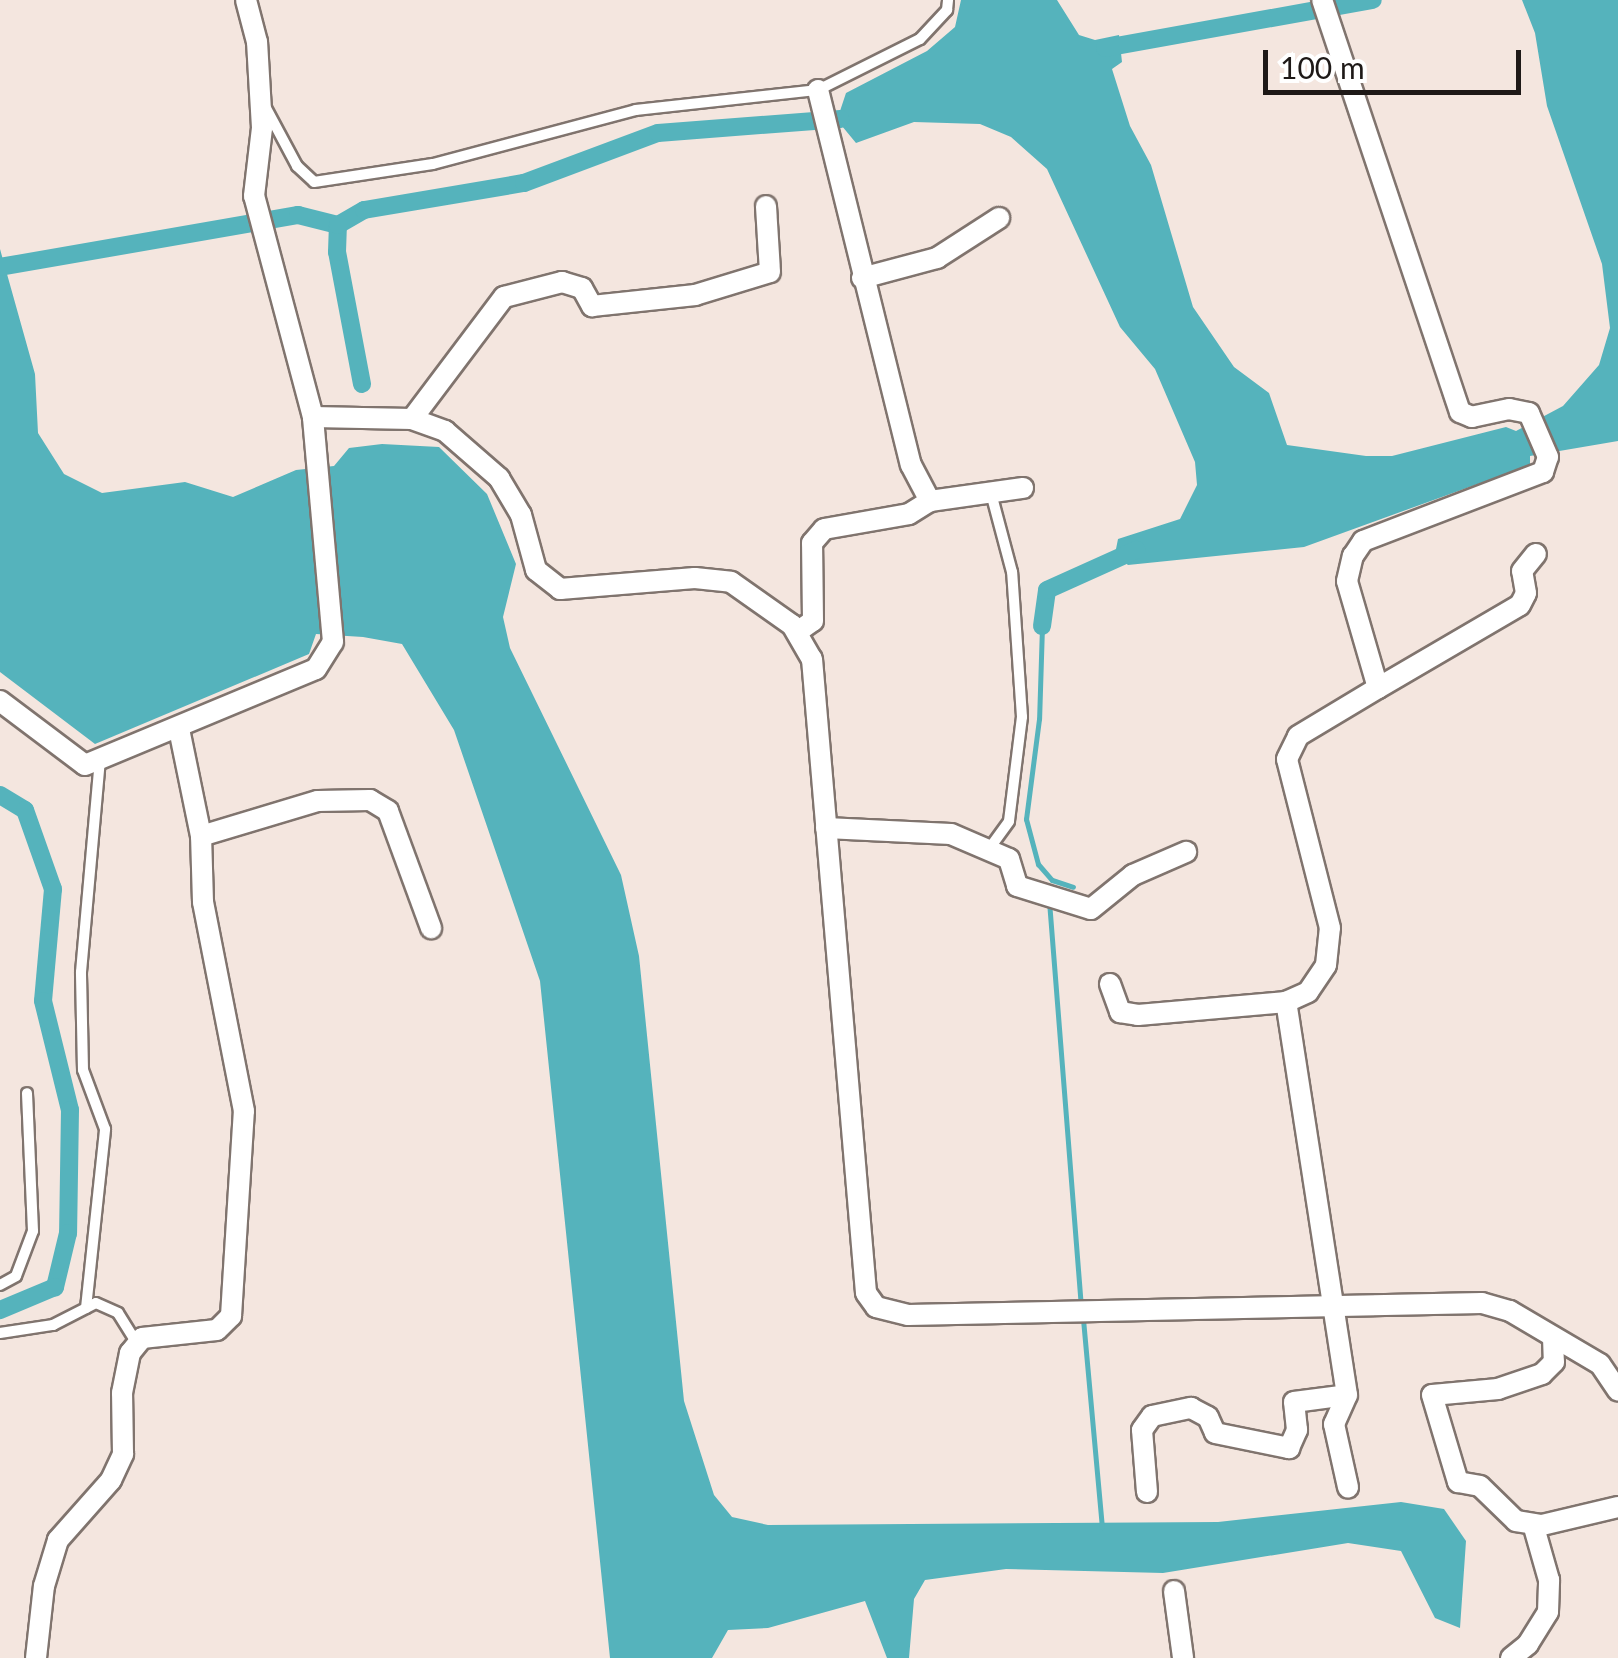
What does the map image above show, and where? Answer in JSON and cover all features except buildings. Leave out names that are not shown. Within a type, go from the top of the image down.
[{"type":"street","points":[[0,701],[85,765],[316,669],[332,642],[313,417],[262,244],[254,196],[260,98],[257,42],[246,0]]},
{"type":"street","points":[[1322,0],[1460,412],[1472,417],[1509,409],[1529,413],[1548,457],[1543,472],[1363,541],[1347,581],[1378,688]]},
{"type":"street","points":[[818,91],[830,154],[911,465],[930,501]]},
{"type":"street","points":[[412,419],[504,297],[562,282],[582,288],[592,306],[695,294],[770,272],[766,206]]},
{"type":"street","points":[[862,278],[938,258],[999,218]]},
{"type":"street","points":[[313,417],[412,419],[444,431],[500,478],[521,515],[536,570],[560,589],[695,578],[731,582],[797,632],[812,658],[866,1292],[876,1308],[908,1315],[1482,1303],[1553,1336],[1600,1364],[1618,1391]]},
{"type":"street","points":[[797,632],[813,621],[812,543],[824,529],[909,514],[930,501],[1023,488]]},
{"type":"street","points":[[1110,984],[1120,1012],[1138,1016],[1286,1002],[1308,992],[1326,966],[1330,928],[1288,759],[1298,736],[1520,604],[1526,593],[1522,571],[1536,554]]},
{"type":"street","points":[[36,1658],[44,1586],[58,1540],[111,1480],[123,1454],[122,1393],[137,1344],[142,1338],[217,1330],[231,1316],[244,1111],[203,902],[200,836],[179,729]]},
{"type":"street","points":[[200,836],[318,802],[370,800],[388,811],[431,928]]},
{"type":"street","points":[[826,828],[914,827],[989,849],[1009,860],[1018,886],[1092,909],[1133,874],[1186,852]]},
{"type":"street","points":[[1286,1002],[1347,1395],[1334,1424],[1348,1487]]},
{"type":"street","points":[[1553,1336],[1554,1362],[1542,1374],[1498,1389],[1432,1395],[1458,1482],[1480,1486],[1516,1521],[1533,1524],[1618,1507]]},
{"type":"street","points":[[1147,1492],[1142,1430],[1152,1416],[1191,1408],[1208,1417],[1215,1432],[1290,1448],[1297,1430],[1294,1402],[1347,1395]]},
{"type":"street","points":[[1511,1658],[1528,1644],[1548,1612],[1549,1580],[1533,1524]]},
{"type":"street","points":[[1174,1591],[1183,1658]]},
{"type":"lane","points":[[260,98],[297,166],[314,182],[433,164],[636,110],[818,91],[920,39],[947,10],[948,0]]},
{"type":"lane","points":[[989,849],[1009,821],[1022,717],[1012,572],[991,493]]},
{"type":"lane","points":[[86,1308],[105,1130],[84,1070],[80,972],[100,762]]},
{"type":"lane","points":[[0,1285],[16,1276],[33,1231],[27,1093]]},
{"type":"lane","points":[[0,1334],[53,1325],[96,1303],[118,1314],[137,1344]]},
{"type":"water","points":[[961,0],[1057,0],[1079,35],[1095,40],[1119,35],[1122,62],[1112,69],[1130,126],[1151,165],[1193,307],[1234,367],[1269,393],[1287,445],[1392,456],[1506,427],[1516,431],[1563,406],[1599,365],[1610,328],[1602,264],[1547,106],[1535,33],[1522,0],[1618,0],[1618,441],[1530,456],[1530,465],[1304,547],[1128,565],[1115,554],[1118,539],[1180,519],[1197,485],[1195,462],[1155,369],[1120,327],[1047,169],[1011,137],[980,124],[914,122],[856,143],[837,120],[846,93],[927,51],[955,27]]},
{"type":"water","points":[[0,249],[35,374],[38,433],[64,474],[102,493],[185,482],[233,497],[296,470],[334,466],[349,448],[382,444],[439,447],[487,494],[516,564],[503,617],[510,648],[621,875],[639,956],[684,1401],[714,1495],[732,1517],[768,1525],[1218,1522],[1401,1502],[1444,1509],[1466,1541],[1460,1628],[1435,1618],[1401,1551],[1348,1543],[1163,1573],[1006,1569],[925,1580],[914,1599],[909,1658],[887,1658],[865,1601],[768,1628],[728,1630],[712,1658],[610,1658],[540,981],[454,730],[402,644],[363,637],[316,634],[309,654],[95,744],[0,672]]},
{"type":"waterway","points":[[1105,48],[1373,0]]},
{"type":"waterway","points":[[362,384],[337,252],[338,225],[364,210],[524,183],[658,133],[840,119]]},
{"type":"waterway","points":[[0,267],[298,215],[338,225]]},
{"type":"waterway","points":[[1042,626],[1047,590],[1136,550]]},
{"type":"waterway","points":[[1042,626],[1039,719],[1026,819],[1038,864],[1052,880],[1073,887]]},
{"type":"waterway","points":[[0,795],[25,810],[53,889],[43,1001],[70,1110],[68,1233],[55,1287],[0,1310]]},
{"type":"waterway","points":[[1049,901],[1081,1308]]},
{"type":"waterway","points":[[1083,1319],[1102,1527]]}]
